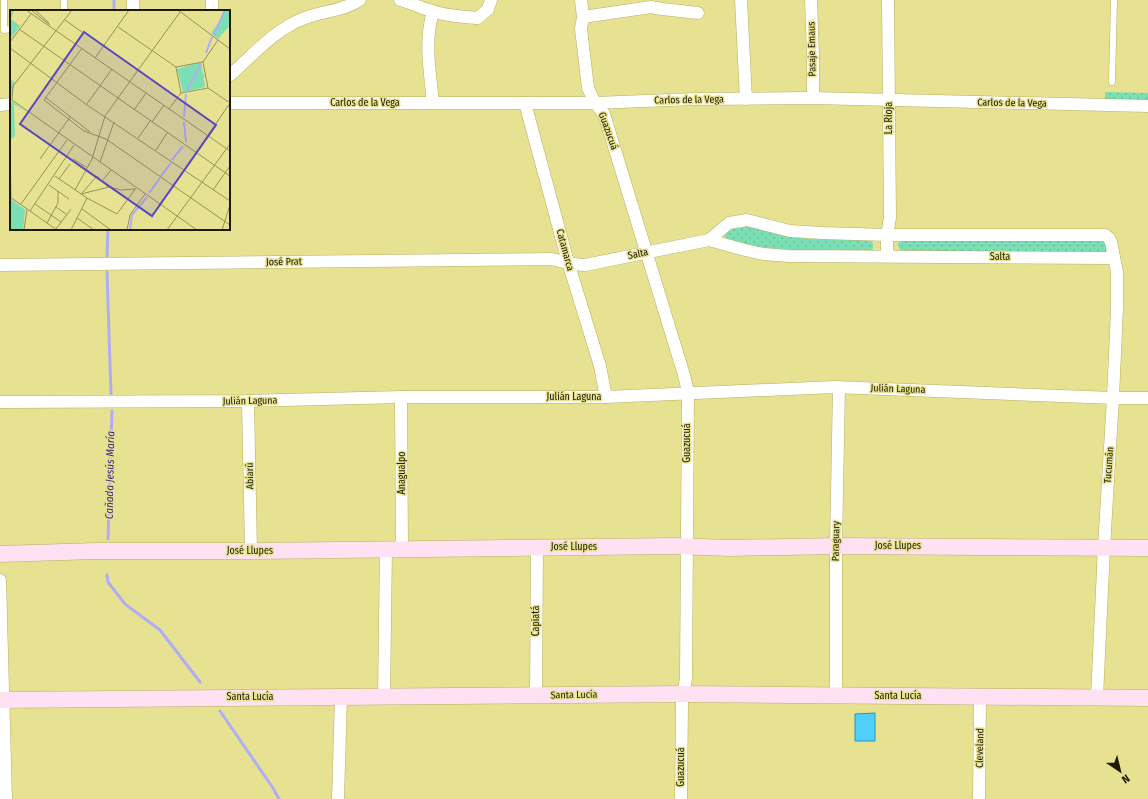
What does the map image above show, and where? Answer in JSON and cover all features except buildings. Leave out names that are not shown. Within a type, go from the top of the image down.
[{"type":"street","points":[[230,75],[286,27],[304,18],[340,9],[360,0]]},
{"type":"street","points":[[400,0],[432,12],[478,18],[488,9],[491,0]]},
{"type":"street","name":"Guazucuá","points":[[581,0],[583,17],[581,29],[588,88],[595,103],[604,114],[688,392],[686,678],[681,711],[681,799]]},
{"type":"street","points":[[741,0],[746,99]]},
{"type":"street","name":"Pasaje Emaus","points":[[811,0],[814,56],[813,98]]},
{"type":"street","name":"La Rioja","points":[[887,235],[890,218],[888,0]]},
{"type":"street","points":[[583,17],[651,7],[698,13]]},
{"type":"street","points":[[432,12],[428,28],[427,48],[432,102]]},
{"type":"street","name":"Carlos de la Vega","points":[[230,103],[595,103],[695,99],[813,98],[1148,106]]},
{"type":"street","name":"Catamarca","points":[[526,103],[568,262],[600,366],[606,397]]},
{"type":"street","points":[[0,105],[10,104]]},
{"type":"street","name":"Salta","points":[[709,240],[729,224],[747,220],[790,231],[887,235],[1105,236]]},
{"type":"street","points":[[887,235],[887,256]]},
{"type":"street","name":"Tucumán","points":[[1097,697],[1117,308],[1117,272],[1112,242],[1105,236]]},
{"type":"street","name":"Salta","points":[[568,262],[576,265],[585,265],[709,240],[763,254],[789,256],[1114,258]]},
{"type":"street","name":"José Prat","points":[[0,265],[542,259],[568,262]]},
{"type":"street","name":"Julián Laguna","points":[[0,402],[248,401],[401,397],[606,397],[688,392],[839,387],[1113,398],[1148,398]]},
{"type":"street","name":"Paraguary","points":[[836,695],[836,546],[839,387]]},
{"type":"street","name":"Anagualpo","points":[[384,697],[394,549],[401,397]]},
{"type":"street","name":"Abiarú","points":[[248,401],[251,551]]},
{"type":"street","name":"José Llupes","points":[[0,554],[96,551],[251,551],[687,546],[729,548],[836,546],[1148,548]]},
{"type":"street","name":"Capiatá","points":[[536,696],[537,547]]},
{"type":"street","points":[[0,580],[1,700],[6,799]]},
{"type":"street","name":"Santa Lucía","points":[[1,700],[683,694],[1148,698]]},
{"type":"street","name":"Cleveland","points":[[979,799],[980,696]]},
{"type":"street","points":[[338,799],[341,697]]},
{"type":"lane","points":[[4,0],[4,30],[10,30]]},
{"type":"lane","points":[[1112,82],[1114,0]]},
{"type":"green space","points":[[1105,92],[1148,93],[1148,100],[1105,100]]},
{"type":"green space","points":[[747,226],[808,239],[871,240],[873,249],[870,252],[780,254],[729,242],[725,237],[726,232],[732,229]]},
{"type":"green space","points":[[905,240],[1104,240],[1110,250],[1106,253],[901,251],[898,243]]},
{"type":"waterway","name":"Cañada Jesús María","points":[[114,0],[114,10]]},
{"type":"waterway","name":"Cañada Jesús María","points":[[107,256],[108,230]]},
{"type":"waterway","name":"Cañada Jesús María","points":[[107,272],[111,395]]},
{"type":"waterway","name":"Cañada Jesús María","points":[[108,539],[112,411]]},
{"type":"waterway","points":[[107,575],[108,582],[125,604],[160,630],[200,682]]},
{"type":"waterway","points":[[220,711],[279,799]]}]
